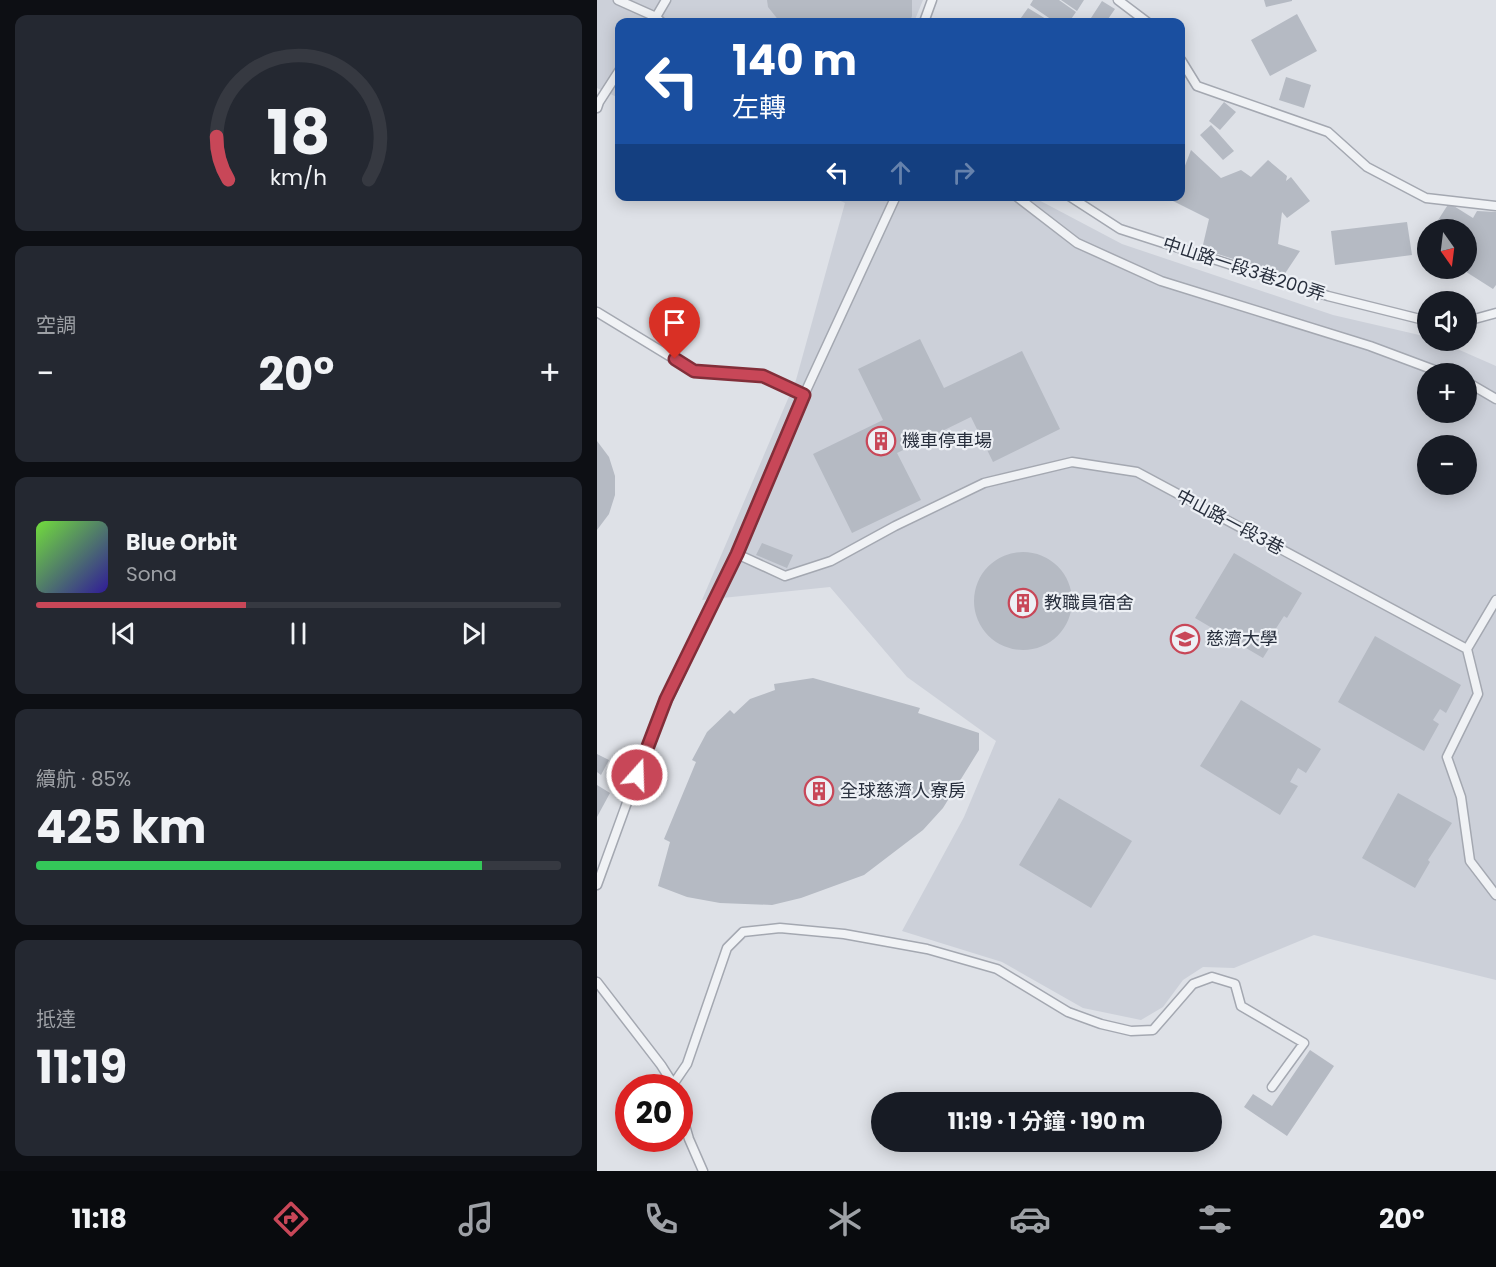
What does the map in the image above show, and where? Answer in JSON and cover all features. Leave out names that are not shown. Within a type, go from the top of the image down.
[{"type":"lane","points":[[618,0],[651,18]]},
{"type":"lane","points":[[658,18],[666,0]]},
{"type":"lane","points":[[925,18],[932,0]]},
{"type":"lane","points":[[1118,0],[1142,18]]},
{"type":"lane","points":[[1185,66],[1197,86],[1328,132],[1367,167],[1427,198],[1496,206]]},
{"type":"lane","points":[[597,108],[615,77]]},
{"type":"lane","points":[[597,885],[653,731],[737,554],[804,395],[893,201]]},
{"type":"lane","points":[[1022,201],[1077,243],[1161,282],[1370,346],[1417,364]]},
{"type":"lane","name":"中山路一段3巷200弄","points":[[1077,201],[1120,229],[1328,296],[1417,318]]},
{"type":"lane","points":[[597,312],[694,371],[763,376],[804,395]]},
{"type":"lane","points":[[1477,318],[1496,313]]},
{"type":"lane","points":[[1477,388],[1496,399]]},
{"type":"lane","name":"中山路一段3巷","points":[[737,554],[785,576],[831,561],[895,526],[984,483],[1072,462],[1137,472],[1467,649]]},
{"type":"lane","points":[[1496,600],[1467,649],[1478,694],[1447,757],[1461,798],[1470,861],[1496,895]]},
{"type":"lane","points":[[681,1074],[687,1064],[727,948],[743,932],[780,928],[844,934],[906,945],[997,969],[1068,1012],[1131,1032],[1153,1030],[1193,984],[1212,977],[1235,984],[1241,1006],[1304,1043],[1272,1087]]},
{"type":"lane","points":[[597,982],[666,1074]]},
{"type":"lane","points":[[693,1148],[703,1171]]},
{"type":"shaded area","points":[[597,0],[923,0],[916,18],[615,18],[615,96],[597,88]]},
{"type":"shaded area","name":"慈濟大學","points":[[841,201],[1041,201],[1122,244],[1333,315],[1417,334],[1417,351],[1462,351],[1496,366],[1496,980],[1314,935],[1234,968],[1203,967],[1183,980],[1163,1007],[1141,1020],[1083,1008],[1002,962],[902,931],[964,817],[996,741],[907,677],[830,587],[702,600],[796,380],[845,203]]},
{"type":"building","points":[[767,0],[912,0],[912,16],[911,18],[777,18],[768,7]]},
{"type":"building","points":[[1033,0],[1059,0],[1076,12],[1072,18],[1049,18],[1030,5]]},
{"type":"building","points":[[1061,0],[1084,0],[1077,11]]},
{"type":"building","points":[[1264,0],[1292,0],[1292,1],[1266,7]]},
{"type":"building","points":[[1102,1],[1115,9],[1109,18],[1091,18]]},
{"type":"building","points":[[1028,8],[1044,18],[1021,18]]},
{"type":"building","points":[[1297,14],[1317,51],[1270,76],[1251,40]]},
{"type":"building","points":[[1286,77],[1311,85],[1304,108],[1279,100]]},
{"type":"building","points":[[1224,102],[1236,112],[1220,130],[1209,121]]},
{"type":"building","points":[[1211,125],[1234,151],[1223,160],[1200,135]]},
{"type":"building","points":[[1191,150],[1221,178],[1241,170],[1251,177],[1268,160],[1287,176],[1286,181],[1291,177],[1310,201],[1287,218],[1282,212],[1278,244],[1300,251],[1284,275],[1202,249],[1209,219],[1173,201],[1185,201],[1185,166]]},
{"type":"building","points":[[1449,203],[1473,218],[1477,211],[1496,212],[1496,285],[1493,289],[1477,279],[1477,219],[1439,219]]},
{"type":"building","points":[[1407,222],[1412,255],[1335,265],[1331,231]]},
{"type":"building","name":"機車停車場","points":[[920,339],[944,388],[1022,351],[1060,429],[993,462],[971,417],[897,453],[921,500],[852,533],[813,454],[883,420],[858,369]]},
{"type":"building","points":[[597,441],[609,457],[615,476],[615,495],[609,514],[597,530]]},
{"type":"building","points":[[762,543],[793,555],[787,568],[756,555]]},
{"type":"building","name":"教職員宿舍","points":[[1023,552],[1042,556],[1058,566],[1068,582],[1072,601],[1068,620],[1058,636],[1042,646],[1023,650],[1004,646],[988,636],[978,620],[974,601],[978,582],[988,566],[1004,556]]},
{"type":"building","points":[[1234,553],[1302,593],[1287,618],[1284,616],[1275,630],[1279,632],[1263,658],[1195,618]]},
{"type":"building","points":[[1375,636],[1461,685],[1446,713],[1440,709],[1433,720],[1439,724],[1424,751],[1338,702]]},
{"type":"building","name":"全球慈濟人寮房","points":[[813,678],[920,708],[918,713],[979,733],[979,750],[943,808],[923,830],[864,875],[801,898],[772,905],[720,903],[687,897],[658,886],[670,842],[664,839],[696,762],[692,760],[707,732],[730,710],[734,714],[750,699],[775,690],[774,684]]},
{"type":"building","points":[[1241,700],[1321,749],[1306,773],[1298,768],[1290,782],[1298,786],[1280,815],[1200,766]]},
{"type":"building","points":[[597,754],[609,760],[601,775],[597,772]]},
{"type":"building","points":[[597,785],[610,793],[597,817]]},
{"type":"building","points":[[1398,793],[1452,823],[1428,860],[1430,862],[1415,888],[1362,858]]},
{"type":"building","points":[[1059,798],[1132,841],[1091,908],[1019,865]]},
{"type":"building","points":[[1310,1050],[1334,1066],[1287,1136],[1244,1107],[1253,1094],[1272,1106]]},
{"type":"place","name":"機車停車場","points":[[881,441]]},
{"type":"place","name":"教職員宿舍","points":[[1023,603]]},
{"type":"place","name":"慈濟大學","points":[[1185,639]]},
{"type":"place","name":"全球慈濟人寮房","points":[[819,791]]},
{"type":"route","points":[[637,775],[666,699],[737,554],[804,395],[763,376],[694,371],[675,359]]}]
